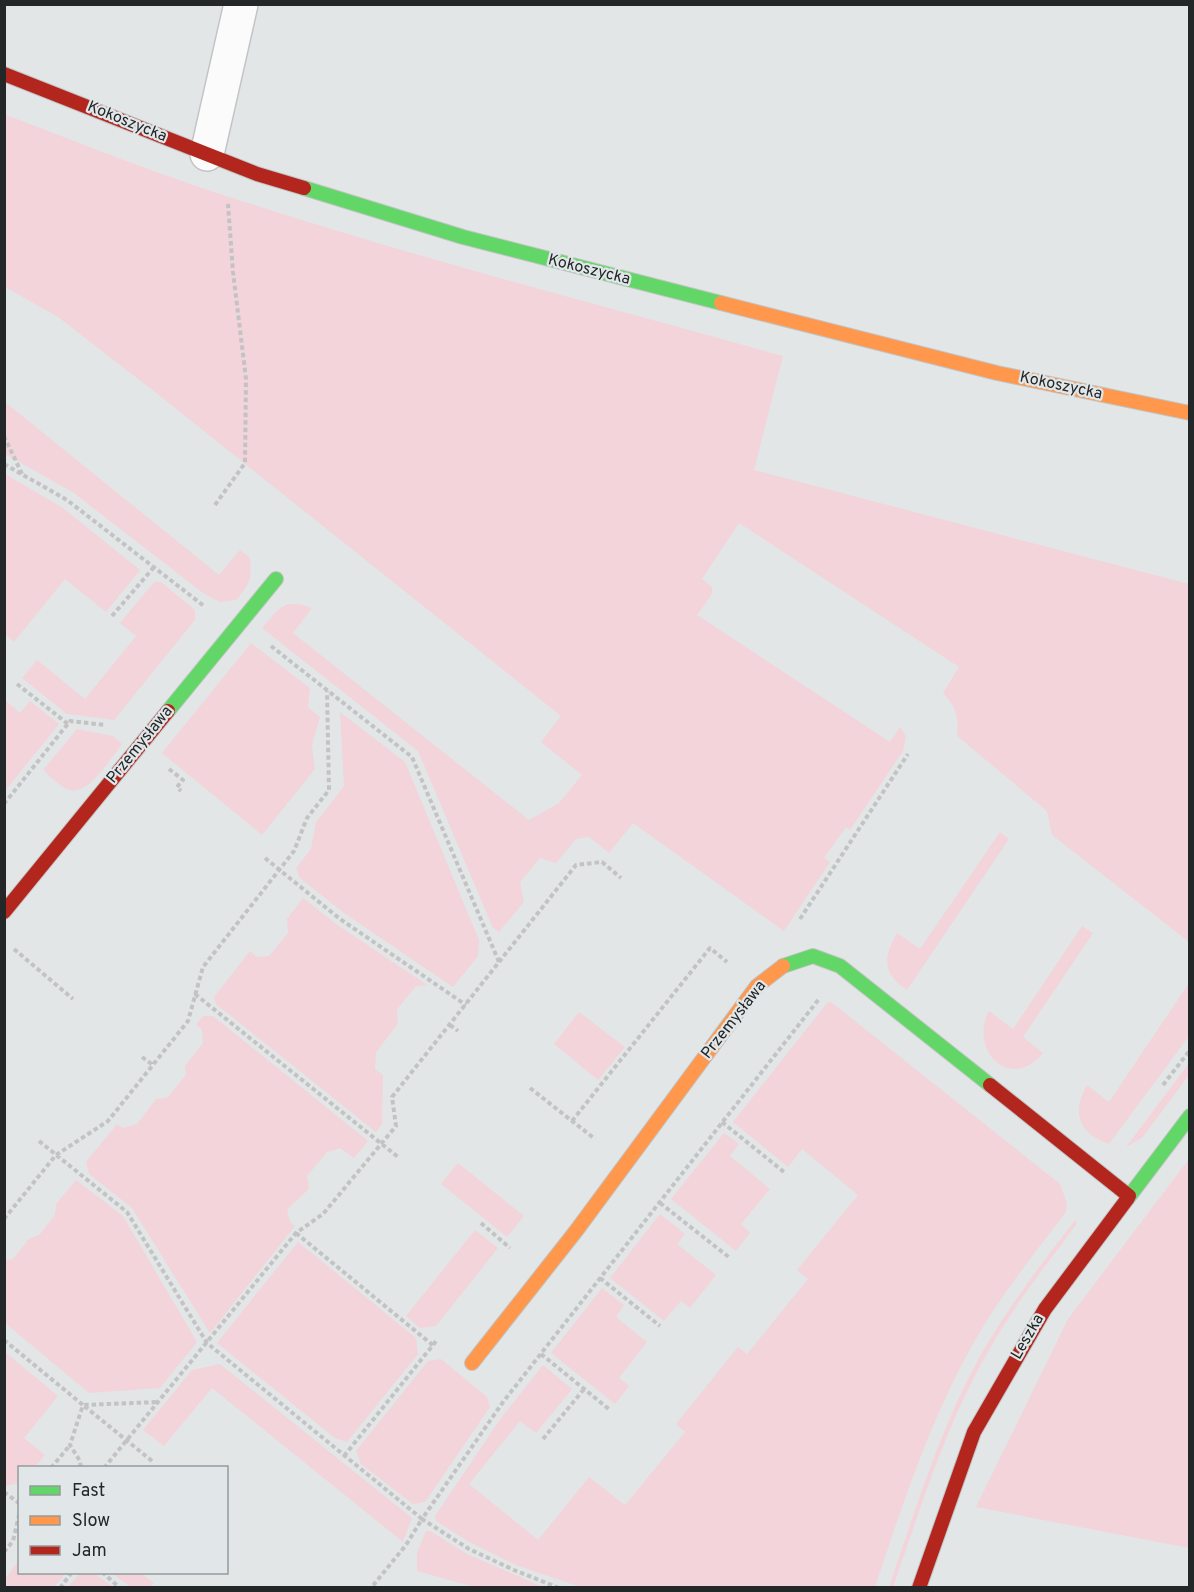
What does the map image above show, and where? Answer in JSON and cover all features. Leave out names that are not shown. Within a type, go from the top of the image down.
[{"type":"street","points":[[207,154],[241,4]]},
{"type":"street","name":"Kokoszycka","points":[[4,74],[257,174],[464,237],[997,373],[1190,413]]},
{"type":"street","name":"Przemysława","points":[[4,912],[276,579]]},
{"type":"street","name":"Przemysława","points":[[472,1363],[576,1231],[757,986],[785,964],[813,956],[840,966],[1129,1196]]},
{"type":"street","name":"Leszka","points":[[920,1587],[974,1432],[1045,1309],[1190,1116]]},
{"type":"path","points":[[215,505],[245,464],[246,379],[233,272],[228,201]]},
{"type":"path","points":[[4,436],[22,474]]},
{"type":"path","points":[[4,464],[67,500],[204,606],[204,612],[230,614],[412,757],[499,963]]},
{"type":"path","points":[[112,616],[154,567]]},
{"type":"path","points":[[17,684],[68,724]]},
{"type":"path","points":[[4,1219],[56,1155],[108,1121],[188,1021],[202,967],[294,851],[307,818],[329,790],[327,690]]},
{"type":"path","points":[[4,804],[70,721],[106,725]]},
{"type":"path","points":[[265,858],[340,919],[466,1005]]},
{"type":"path","points":[[105,1466],[296,1233],[323,1214],[396,1126],[392,1097],[576,865],[602,862],[621,878]]},
{"type":"path","points":[[8,945],[74,999]]},
{"type":"path","points":[[705,945],[710,948]]},
{"type":"path","points":[[195,994],[398,1157]]},
{"type":"path","points":[[371,1587],[406,1545],[503,1402],[821,997]]},
{"type":"path","points":[[450,1025],[458,1031]]},
{"type":"path","points":[[142,1057],[153,1065]]},
{"type":"path","points":[[530,1088],[596,1140]]},
{"type":"path","points":[[723,1122],[784,1172]]},
{"type":"path","points":[[39,1141],[127,1212],[207,1343],[422,1519],[469,1549],[514,1570],[559,1587]]},
{"type":"path","points":[[660,1203],[730,1258]]},
{"type":"path","points":[[481,1223],[510,1248],[503,1257]]},
{"type":"path","points":[[296,1233],[442,1352]]},
{"type":"path","points":[[600,1278],[660,1326]]},
{"type":"path","points":[[344,1456],[440,1336]]},
{"type":"path","points":[[4,1340],[152,1461]]},
{"type":"path","points":[[541,1354],[610,1410]]},
{"type":"path","points":[[543,1439],[584,1389]]},
{"type":"path","points":[[494,1395],[503,1402]]},
{"type":"path","points":[[83,1405],[159,1402]]},
{"type":"path","points":[[52,1466],[70,1445],[83,1405]]},
{"type":"path","points":[[70,1445],[81,1461],[81,1466]]},
{"type":"path","points":[[4,1492],[18,1502]]},
{"type":"path","points":[[4,1552],[12,1542],[18,1518]]},
{"type":"path","points":[[60,1587],[70,1574]]},
{"type":"path","points":[[104,1574],[120,1587]]},
{"type":"shaded area","points":[[4,114],[150,170],[344,233],[783,356],[754,470],[1189,584],[1189,942],[1052,835],[1047,811],[957,736],[956,712],[943,693],[959,667],[739,523],[702,579],[712,587],[712,594],[697,615],[890,742],[900,727],[906,736],[903,751],[850,830],[846,827],[824,858],[830,862],[784,931],[633,823],[609,853],[589,837],[576,839],[556,863],[540,858],[520,882],[524,902],[499,932],[493,928],[418,751],[262,628],[283,606],[295,604],[312,608],[293,633],[529,820],[559,803],[582,775],[541,742],[561,716],[58,317],[5,287]]},
{"type":"shaded area","points":[[5,402],[219,575],[240,550],[250,558],[249,581],[236,600],[220,602],[203,593],[74,493],[5,454]]},
{"type":"shaded area","points":[[5,474],[63,508],[140,570],[106,612],[65,579],[14,642],[5,634]]},
{"type":"shaded area","points":[[154,582],[161,582],[195,610],[195,620],[114,720],[67,714],[22,678],[37,660],[85,699],[136,636],[120,623]]},
{"type":"shaded area","points":[[251,643],[310,688],[308,707],[320,717],[312,745],[315,769],[262,835],[162,753]]},
{"type":"shaded area","points":[[5,700],[20,713],[30,701],[59,724],[5,791]]},
{"type":"shaded area","points":[[340,712],[405,762],[479,940],[478,956],[453,987],[344,913],[300,878],[296,868],[311,849],[316,822],[344,786]]},
{"type":"shaded area","points":[[77,729],[113,736],[122,744],[92,781],[85,787],[70,790],[43,770]]},
{"type":"shaded area","points":[[1000,832],[1009,839],[907,990],[893,977],[887,964],[889,950],[897,933],[920,949]]},
{"type":"shaded area","points":[[303,898],[336,924],[427,985],[416,986],[397,1009],[398,1024],[376,1052],[375,1069],[383,1075],[382,1124],[376,1132],[216,1004],[214,997],[250,951],[257,957],[269,956],[288,933],[287,919]]},
{"type":"shaded area","points":[[1082,926],[1093,933],[1023,1037],[1043,1053],[1031,1064],[1018,1069],[1006,1068],[996,1062],[988,1052],[984,1040],[984,1026],[989,1011],[1013,1029]]},
{"type":"shaded area","points":[[1189,983],[1189,1036],[1109,1144],[1099,1140],[1085,1128],[1079,1113],[1079,1105],[1087,1085],[1109,1102]]},
{"type":"shaded area","points":[[831,1002],[1060,1184],[1067,1203],[1066,1212],[995,1308],[958,1371],[918,1462],[875,1587],[580,1587],[516,1565],[471,1543],[436,1521],[435,1516],[501,1418],[543,1365],[572,1389],[536,1433],[520,1421],[469,1484],[538,1540],[589,1477],[625,1505],[685,1432],[676,1424],[738,1347],[747,1354],[808,1279],[797,1270],[858,1195],[802,1149],[788,1167],[733,1122],[827,1003]]},
{"type":"shaded area","points":[[579,1012],[625,1047],[598,1080],[554,1044]]},
{"type":"shaded area","points":[[203,1016],[213,1016],[368,1141],[354,1158],[340,1148],[327,1152],[307,1176],[309,1188],[287,1210],[290,1222],[295,1226],[210,1333],[132,1208],[89,1174],[86,1162],[117,1124],[123,1128],[137,1124],[156,1099],[167,1098],[186,1075],[185,1066],[203,1043],[202,1030],[196,1025]]},
{"type":"shaded area","points":[[1189,1063],[1189,1075],[1142,1138],[1126,1147]]},
{"type":"shaded area","points":[[724,1133],[739,1144],[730,1156],[770,1189],[741,1224],[750,1233],[736,1251],[671,1199]]},
{"type":"shaded area","points":[[1189,1159],[1189,1548],[976,1507],[1068,1319]]},
{"type":"shaded area","points":[[458,1163],[524,1216],[507,1237],[441,1184]]},
{"type":"shaded area","points":[[76,1180],[123,1216],[197,1342],[160,1388],[89,1393],[5,1323],[5,1260],[13,1259],[29,1239],[40,1234],[55,1215],[56,1204]]},
{"type":"shaded area","points":[[660,1214],[685,1234],[677,1244],[716,1275],[690,1308],[681,1301],[664,1321],[610,1278]]},
{"type":"shaded area","points":[[1076,1219],[1076,1225],[1030,1286],[974,1378],[935,1466],[893,1587],[889,1587],[931,1464],[970,1375],[1007,1313]]},
{"type":"shaded area","points":[[475,1230],[498,1248],[436,1326],[420,1328],[406,1316]]},
{"type":"shaded area","points":[[298,1242],[416,1338],[418,1354],[347,1442],[335,1438],[217,1343]]},
{"type":"shaded area","points":[[602,1288],[624,1305],[616,1317],[647,1342],[619,1378],[629,1386],[615,1404],[551,1353]]},
{"type":"shaded area","points":[[5,1352],[58,1396],[24,1438],[45,1455],[36,1466],[18,1466],[18,1483],[5,1486]]},
{"type":"shaded area","points":[[441,1359],[487,1397],[490,1407],[425,1502],[413,1504],[361,1464],[356,1451],[428,1361]]},
{"type":"shaded area","points":[[220,1364],[412,1518],[403,1542],[212,1388],[164,1446],[143,1430],[192,1370]]},
{"type":"shaded area","points":[[426,1531],[430,1531],[467,1554],[543,1587],[474,1587],[417,1571],[417,1553]]},
{"type":"shaded area","points":[[18,1561],[18,1574],[65,1574],[54,1587],[5,1587],[5,1579]]},
{"type":"shaded area","points":[[79,1574],[95,1574],[113,1587],[68,1587]]},
{"type":"shaded area","points":[[112,1574],[142,1574],[154,1583],[151,1587],[131,1587]]},
{"type":"traffic: fast","points":[[304,188],[463,237],[721,303]]},
{"type":"traffic: fast","points":[[168,711],[276,579]]},
{"type":"traffic: fast","points":[[783,966],[813,956],[840,966],[990,1085]]},
{"type":"traffic: fast","points":[[1128,1198],[1190,1116]]},
{"type":"traffic: slow","points":[[721,303],[997,373],[1190,413]]},
{"type":"traffic: slow","points":[[472,1363],[576,1231],[757,986],[783,966]]},
{"type":"traffic: jam","points":[[4,74],[257,174],[304,188]]},
{"type":"traffic: jam","points":[[4,912],[168,711]]},
{"type":"traffic: jam","points":[[990,1085],[1129,1196]]},
{"type":"traffic: jam","points":[[919,1588],[974,1432],[1045,1309],[1128,1198]]}]
